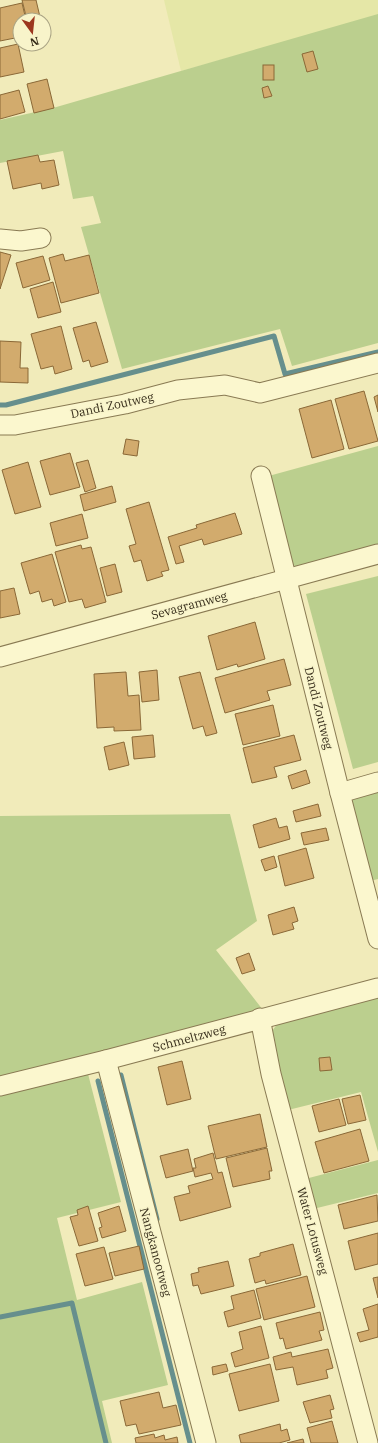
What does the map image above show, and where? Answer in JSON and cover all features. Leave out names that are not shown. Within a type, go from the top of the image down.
[{"type":"street","points":[[0,238],[21,241],[41,238]]},
{"type":"street","name":"Dandi Zoutweg","points":[[0,425],[15,425],[125,404],[178,390],[225,385],[260,393],[378,363]]},
{"type":"street","name":"Dandi Zoutweg","points":[[261,476],[378,939]]},
{"type":"street","name":"Sevagramweg","points":[[0,657],[378,554]]},
{"type":"street","points":[[340,792],[378,782]]},
{"type":"street","name":"Schmeltzweg","points":[[0,1086],[106,1060],[378,988]]},
{"type":"street","name":"Water Lotusweg","points":[[260,1018],[271,1074],[368,1443]]},
{"type":"street","name":"Nangkanootweg","points":[[106,1060],[206,1443]]},
{"type":"green space","points":[[164,0],[378,0],[378,16],[181,71]]},
{"type":"green space","points":[[378,14],[378,343],[292,366],[280,329],[122,369],[81,227],[101,223],[93,196],[73,199],[63,151],[0,163],[0,120],[53,108]]},
{"type":"green space","points":[[378,446],[378,548],[306,567],[288,564],[265,477]]},
{"type":"green space","points":[[378,576],[378,762],[353,769],[306,594]]},
{"type":"green space","points":[[378,787],[378,879],[370,881],[351,798]]},
{"type":"green space","points":[[230,814],[257,921],[216,950],[263,1010],[0,1078],[0,816]]},
{"type":"green space","points":[[378,993],[378,1152],[361,1092],[288,1110],[270,1040],[272,1031],[278,1023]]},
{"type":"green space","points":[[87,1070],[121,1202],[57,1218],[77,1300],[142,1282],[168,1385],[102,1401],[112,1443],[0,1443],[0,1091]]},
{"type":"green space","points":[[378,1160],[378,1193],[313,1209],[305,1179]]},
{"type":"building","points":[[22,0],[36,0],[39,12],[25,12]]},
{"type":"building","points":[[22,3],[24,12],[12,12],[12,39],[0,41],[0,8]]},
{"type":"building","points":[[12,45],[12,52],[20,52],[24,72],[0,77],[0,48]]},
{"type":"building","points":[[313,51],[318,69],[307,72],[302,54]]},
{"type":"building","points":[[263,65],[274,65],[274,80],[263,80]]},
{"type":"building","points":[[47,79],[54,108],[34,113],[27,84]]},
{"type":"building","points":[[268,86],[272,96],[264,98],[262,88]]},
{"type":"building","points":[[19,90],[25,112],[0,119],[0,95]]},
{"type":"building","points":[[38,155],[40,162],[54,160],[59,185],[42,189],[41,183],[13,189],[7,161]]},
{"type":"building","points":[[0,252],[11,255],[0,289]]},
{"type":"building","points":[[63,254],[65,261],[89,255],[99,293],[61,303],[49,258]]},
{"type":"building","points":[[43,256],[50,280],[23,288],[16,263]]},
{"type":"building","points":[[53,282],[61,312],[38,318],[30,289]]},
{"type":"building","points":[[96,322],[108,362],[91,367],[89,360],[83,362],[73,328]]},
{"type":"building","points":[[61,326],[72,369],[55,374],[53,366],[41,369],[31,334]]},
{"type":"building","points":[[0,341],[21,342],[20,368],[28,368],[28,383],[0,382]]},
{"type":"building","points":[[364,391],[378,441],[349,449],[335,399]]},
{"type":"building","points":[[378,395],[378,412],[374,397]]},
{"type":"building","points":[[331,400],[344,449],[312,458],[299,409]]},
{"type":"building","points":[[126,439],[139,441],[137,456],[123,454]]},
{"type":"building","points":[[70,453],[80,487],[50,495],[40,461]]},
{"type":"building","points":[[88,460],[96,488],[85,492],[76,463]]},
{"type":"building","points":[[28,462],[41,507],[15,514],[2,470]]},
{"type":"building","points":[[112,486],[116,502],[84,511],[80,495]]},
{"type":"building","points":[[149,502],[169,570],[161,572],[163,576],[147,581],[141,560],[134,562],[129,546],[136,544],[126,509]]},
{"type":"building","points":[[235,513],[242,534],[204,545],[202,539],[179,546],[184,562],[176,564],[168,537],[197,528],[196,525]]},
{"type":"building","points":[[82,514],[88,538],[56,546],[50,523]]},
{"type":"building","points":[[81,545],[82,549],[91,547],[106,602],[85,608],[82,599],[69,602],[55,552]]},
{"type":"building","points":[[52,554],[66,602],[54,606],[52,599],[42,602],[39,591],[30,594],[21,563]]},
{"type":"building","points":[[115,564],[122,592],[107,596],[100,568]]},
{"type":"building","points":[[14,588],[20,614],[0,618],[0,591]]},
{"type":"building","points":[[255,622],[265,659],[238,667],[237,664],[217,670],[208,636]]},
{"type":"building","points":[[284,659],[291,685],[267,691],[270,700],[225,713],[215,678]]},
{"type":"building","points":[[157,670],[159,700],[142,702],[139,672]]},
{"type":"building","points":[[126,672],[128,696],[139,695],[141,730],[114,731],[114,727],[97,728],[94,674]]},
{"type":"building","points":[[200,672],[217,733],[206,736],[203,726],[193,729],[179,677]]},
{"type":"building","points":[[273,705],[280,736],[243,745],[235,714]]},
{"type":"building","points":[[153,735],[155,757],[134,759],[132,737]]},
{"type":"building","points":[[294,735],[301,760],[274,767],[277,777],[252,783],[243,748]]},
{"type":"building","points":[[124,742],[129,765],[109,770],[104,747]]},
{"type":"building","points":[[306,770],[310,783],[292,789],[288,776]]},
{"type":"building","points":[[318,804],[321,816],[296,822],[293,811]]},
{"type":"building","points":[[276,818],[279,828],[287,826],[290,839],[259,848],[253,825]]},
{"type":"building","points":[[326,828],[329,840],[304,845],[301,833]]},
{"type":"building","points":[[306,848],[314,878],[285,886],[278,856]]},
{"type":"building","points":[[274,856],[277,867],[265,871],[261,860]]},
{"type":"building","points":[[294,907],[298,921],[292,923],[294,929],[273,935],[268,915]]},
{"type":"building","points":[[249,953],[255,970],[242,974],[236,958]]},
{"type":"building","points":[[330,1057],[332,1070],[320,1071],[319,1058]]},
{"type":"building","points":[[182,1061],[191,1099],[167,1105],[158,1067]]},
{"type":"building","points":[[360,1095],[366,1120],[348,1124],[342,1099]]},
{"type":"building","points":[[339,1099],[346,1125],[319,1132],[312,1106]]},
{"type":"building","points":[[260,1114],[267,1147],[216,1159],[208,1126]]},
{"type":"building","points":[[360,1129],[369,1161],[324,1173],[315,1142]]},
{"type":"building","points":[[267,1148],[272,1171],[269,1171],[270,1179],[233,1187],[226,1158]]},
{"type":"building","points":[[188,1149],[193,1171],[166,1178],[160,1156]]},
{"type":"building","points":[[213,1153],[218,1173],[222,1172],[231,1207],[180,1221],[174,1197],[190,1193],[188,1186],[213,1179],[211,1173],[195,1177],[193,1168],[196,1168],[194,1159]]},
{"type":"building","points":[[377,1195],[378,1221],[344,1229],[338,1205]]},
{"type":"building","points":[[88,1206],[98,1241],[79,1246],[70,1217],[78,1215],[77,1210]]},
{"type":"building","points":[[119,1206],[126,1231],[102,1238],[99,1228],[102,1227],[98,1213]]},
{"type":"building","points":[[378,1233],[378,1264],[355,1270],[348,1241]]},
{"type":"building","points":[[293,1244],[301,1275],[266,1284],[265,1280],[255,1283],[249,1259],[260,1256],[260,1253]]},
{"type":"building","points":[[139,1246],[144,1269],[115,1276],[109,1253]]},
{"type":"building","points":[[104,1247],[113,1279],[85,1286],[76,1254]]},
{"type":"building","points":[[228,1261],[234,1286],[201,1294],[198,1285],[193,1286],[191,1274],[199,1272],[198,1268]]},
{"type":"building","points":[[307,1276],[315,1307],[264,1320],[256,1289]]},
{"type":"building","points":[[378,1277],[378,1298],[373,1278]]},
{"type":"building","points":[[254,1290],[261,1318],[228,1327],[224,1312],[234,1309],[231,1296]]},
{"type":"building","points":[[378,1304],[378,1337],[360,1342],[357,1333],[369,1330],[363,1309]]},
{"type":"building","points":[[320,1312],[324,1330],[319,1331],[322,1340],[286,1349],[283,1338],[280,1339],[276,1323]]},
{"type":"building","points":[[261,1326],[269,1358],[235,1367],[231,1353],[243,1349],[239,1332]]},
{"type":"building","points":[[328,1349],[333,1368],[326,1370],[328,1378],[297,1385],[293,1367],[276,1370],[273,1357],[291,1352],[292,1357]]},
{"type":"building","points":[[226,1364],[228,1371],[213,1375],[212,1367]]},
{"type":"building","points":[[270,1364],[279,1401],[239,1411],[229,1374]]},
{"type":"building","points":[[159,1392],[163,1408],[176,1405],[181,1425],[139,1434],[136,1424],[126,1426],[120,1401]]},
{"type":"building","points":[[330,1395],[334,1409],[330,1410],[332,1418],[310,1423],[303,1402]]},
{"type":"building","points":[[332,1421],[338,1443],[311,1443],[307,1428]]},
{"type":"building","points":[[280,1424],[281,1431],[287,1429],[290,1440],[279,1443],[241,1443],[239,1435]]},
{"type":"building","points":[[154,1434],[155,1438],[164,1435],[165,1440],[177,1437],[178,1443],[136,1443],[135,1438]]},
{"type":"building","points":[[303,1439],[304,1443],[287,1443]]},
{"type":"waterway","points":[[0,405],[6,405],[274,336],[285,374],[378,352]]},
{"type":"waterway","points":[[121,1075],[157,1219]]},
{"type":"waterway","points":[[98,1081],[190,1443]]},
{"type":"waterway","points":[[0,1317],[72,1303],[106,1443]]}]
